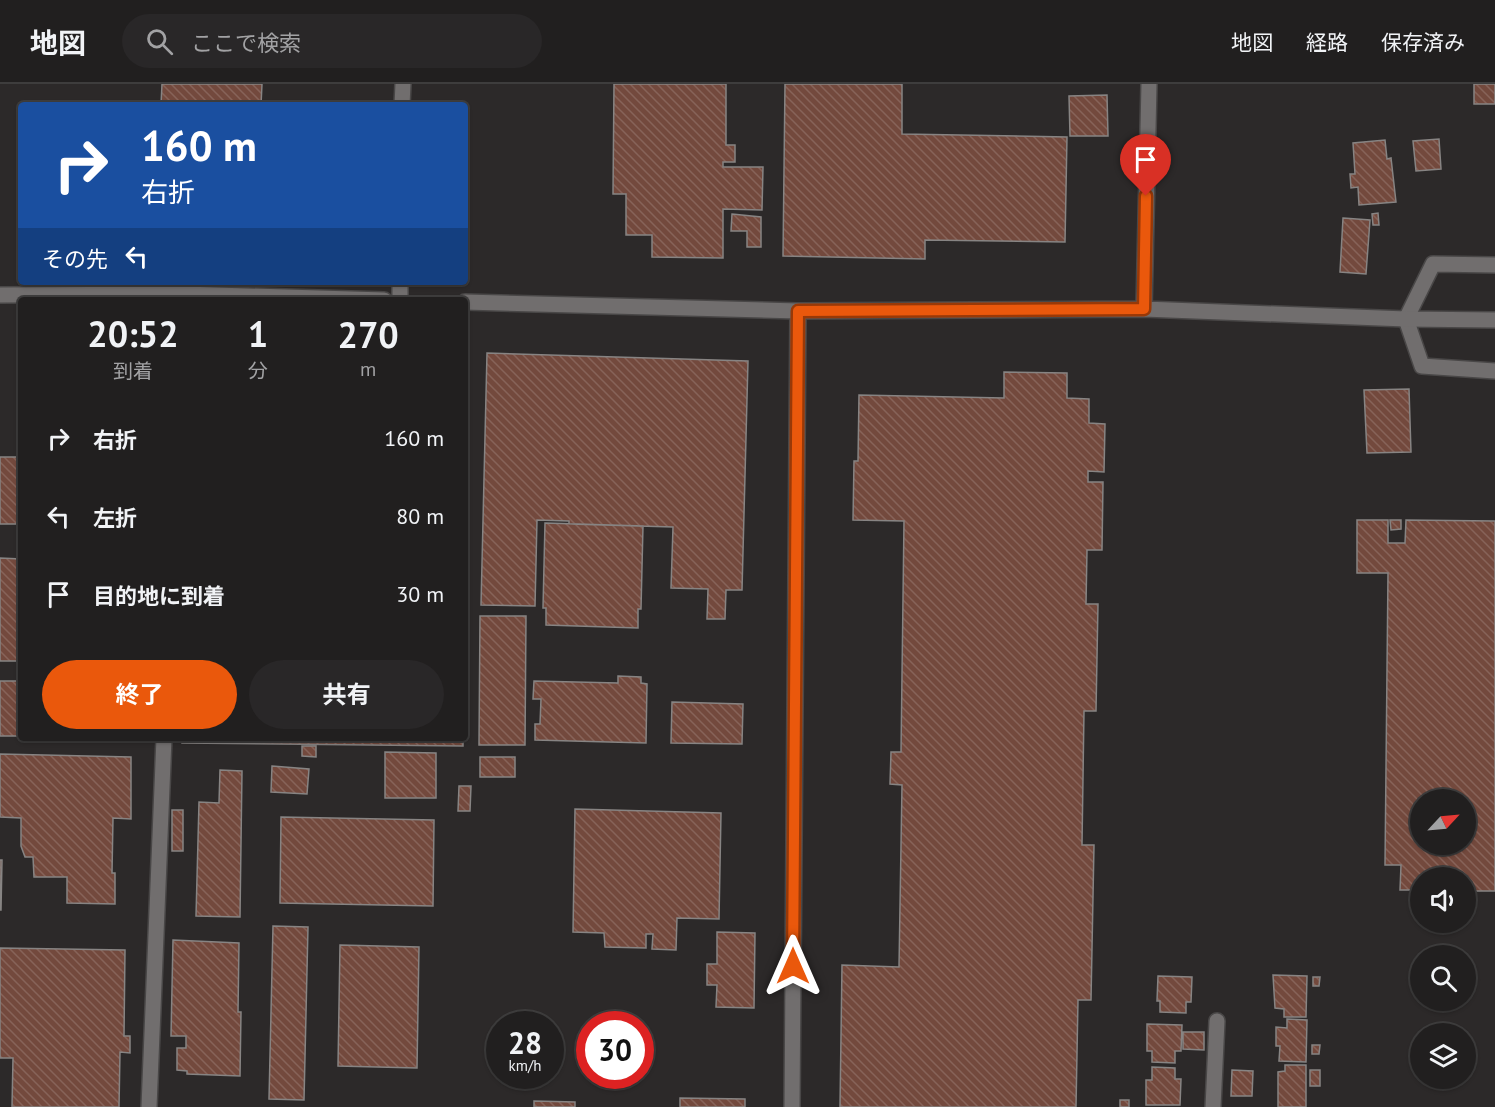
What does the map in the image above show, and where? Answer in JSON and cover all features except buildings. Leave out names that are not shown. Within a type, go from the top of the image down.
[{"type":"street","points":[[402,102],[403,84]]},
{"type":"street","points":[[1144,309],[1149,84]]},
{"type":"street","points":[[1495,265],[1433,264],[1406,319],[1422,366],[1495,371]]},
{"type":"street","points":[[0,295],[183,297]]},
{"type":"street","points":[[468,302],[798,311],[1144,309],[1495,320]]},
{"type":"street","points":[[792,1107],[798,311]]},
{"type":"street","points":[[149,1107],[164,741]]},
{"type":"street","points":[[1213,1107],[1217,1021]]},
{"type":"route","points":[[793,966],[798,311],[1144,309],[1146,196]]}]
